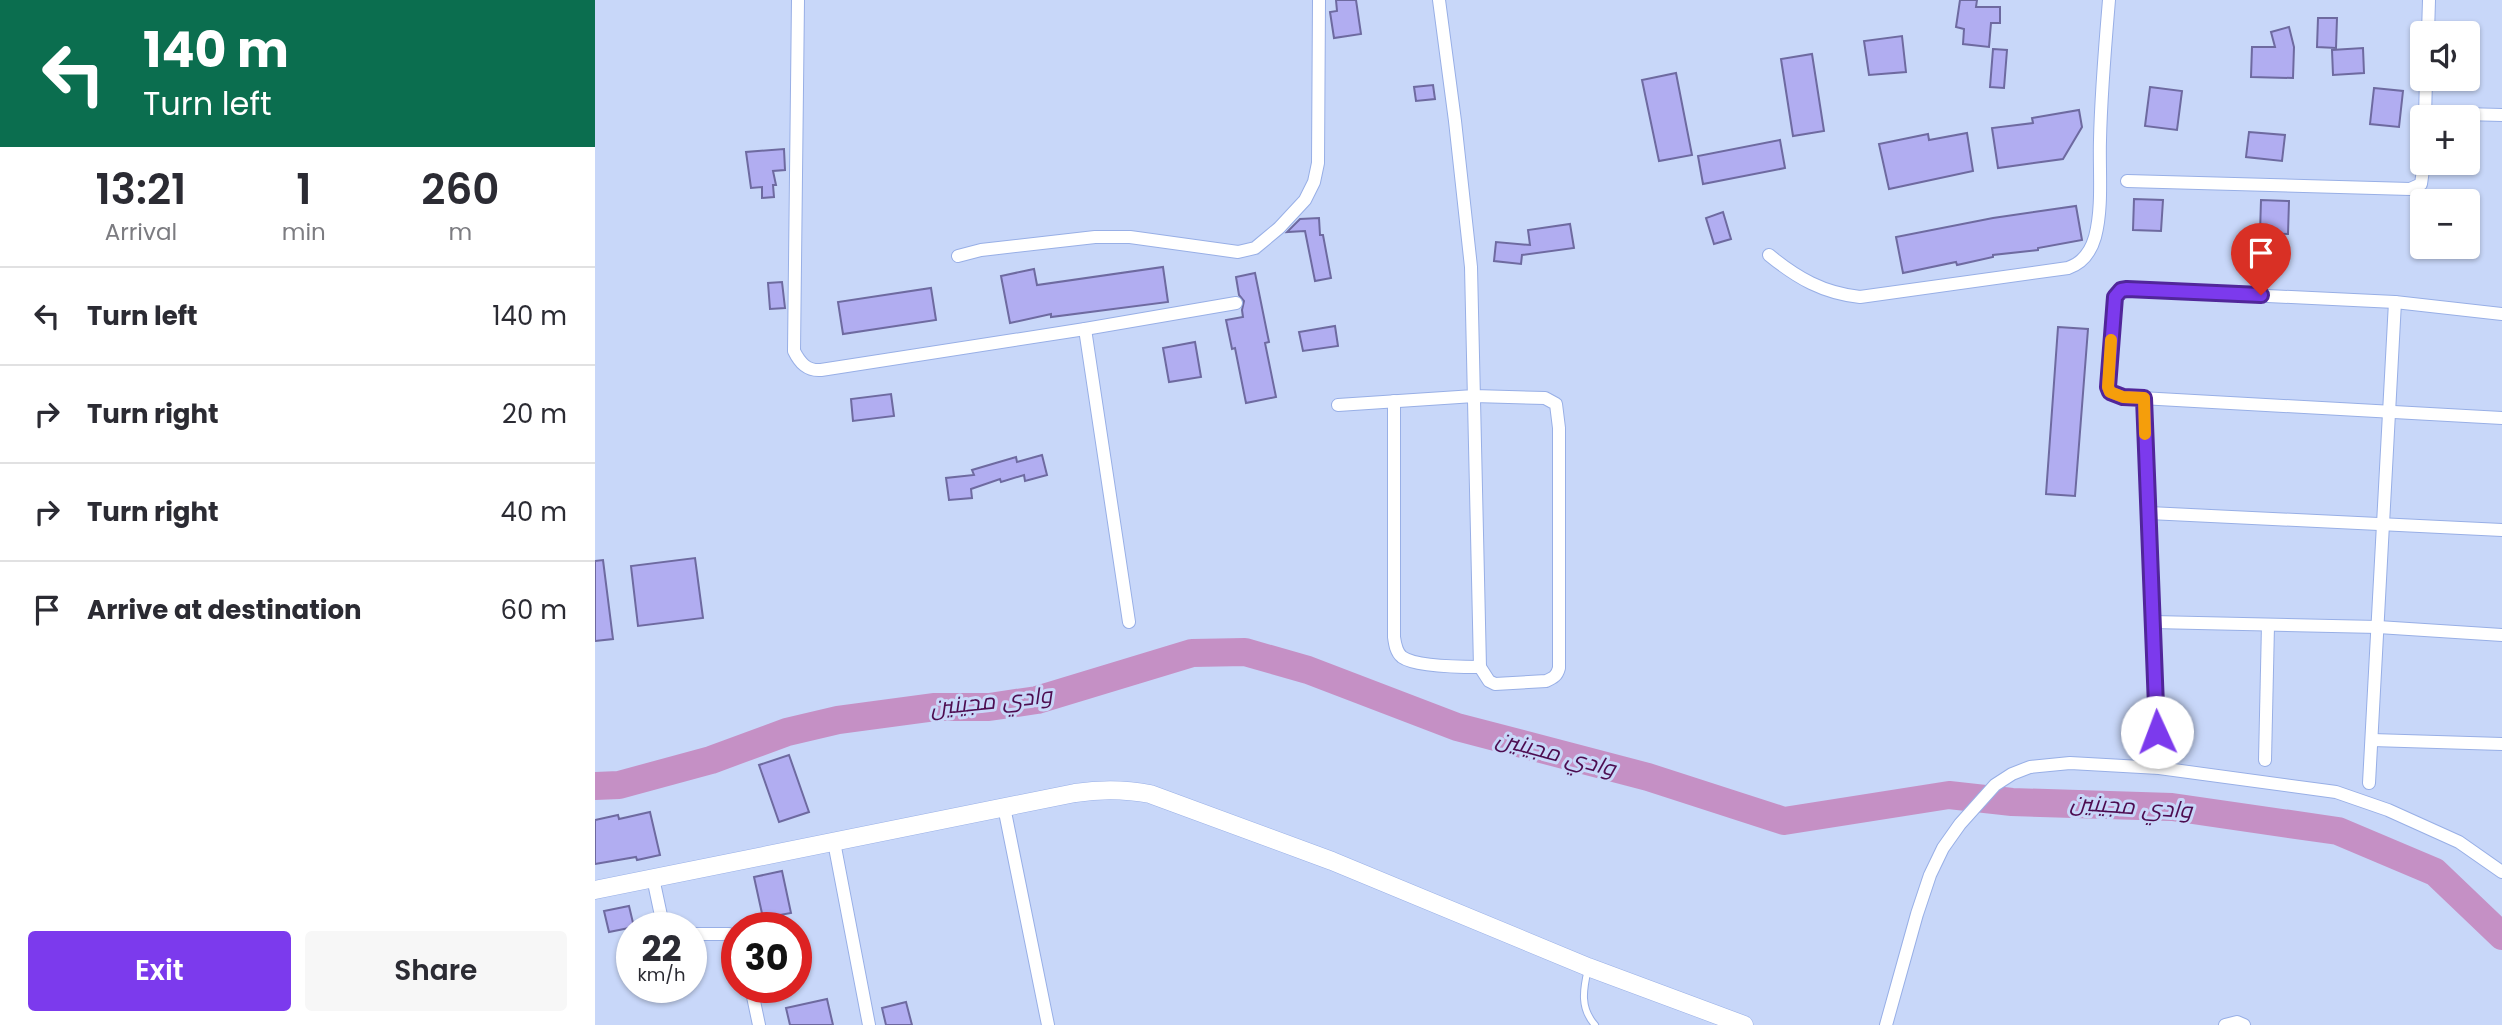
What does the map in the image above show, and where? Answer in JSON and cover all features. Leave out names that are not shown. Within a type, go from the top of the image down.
[{"type":"street","points":[[798,0],[795,351],[804,366],[814,371],[821,370],[1236,303]]},
{"type":"street","points":[[958,256],[981,250],[1095,237],[1130,237],[1238,252],[1255,248],[1279,228],[1305,200],[1314,182],[1318,163],[1319,0]]},
{"type":"street","points":[[1338,405],[1474,396],[1545,398],[1556,404],[1559,428],[1557,674],[1546,681],[1495,684],[1489,681],[1480,667],[1474,396],[1471,267],[1439,0]]},
{"type":"street","points":[[1769,256],[1794,275],[1818,288],[1839,295],[1860,297],[2076,265],[2092,245],[2098,222],[2100,138],[2109,0]]},
{"type":"street","points":[[2428,21],[2429,0]]},
{"type":"street","points":[[2480,115],[2502,115]]},
{"type":"street","points":[[2127,181],[2410,189],[2421,184],[2422,175]]},
{"type":"street","points":[[2502,314],[2395,302],[2121,290],[2115,297],[2108,387],[2110,392],[2117,396],[2502,418]]},
{"type":"street","points":[[2369,783],[2395,302]]},
{"type":"street","points":[[1086,329],[1129,622]]},
{"type":"street","points":[[2144,398],[2157,732]]},
{"type":"street","points":[[1394,401],[1394,637],[1397,651],[1403,658],[1415,662],[1480,667]]},
{"type":"street","points":[[2149,513],[2502,530]]},
{"type":"street","points":[[2153,622],[2378,627],[2502,635]]},
{"type":"street","points":[[2265,760],[2268,625]]},
{"type":"street","points":[[2372,740],[2502,744]]},
{"type":"street","points":[[1886,1025],[1930,875],[1943,848],[1960,824],[1995,785],[2030,767],[2070,763],[2159,768],[2336,792],[2388,810],[2459,842],[2502,872]]},
{"type":"street","points":[[595,890],[1101,789],[1150,794],[1332,861],[1588,967],[1744,1025]]},
{"type":"street","points":[[1004,807],[1048,1025]]},
{"type":"street","points":[[834,842],[869,1025]]},
{"type":"street","points":[[653,878],[659,912]]},
{"type":"street","points":[[754,1003],[759,1025]]},
{"type":"street","points":[[2225,1025],[2237,1022],[2244,1025]]},
{"type":"lane","points":[[1588,967],[1582,995],[1588,1018],[1595,1025]]},
{"type":"building","points":[[1336,0],[1356,0],[1361,34],[1334,38],[1330,12],[1337,11]]},
{"type":"building","points":[[1960,0],[1977,0],[1976,7],[2000,7],[2000,23],[1991,23],[1989,47],[1963,44],[1964,29],[1956,27]]},
{"type":"building","points":[[2318,18],[2337,18],[2336,48],[2317,47]]},
{"type":"building","points":[[2289,27],[2294,47],[2293,78],[2251,77],[2252,47],[2275,47],[2271,32]]},
{"type":"building","points":[[1902,36],[1906,72],[1869,75],[1864,41]]},
{"type":"building","points":[[2363,48],[2364,73],[2333,75],[2332,50]]},
{"type":"building","points":[[1993,49],[2007,50],[2004,88],[1990,87]]},
{"type":"building","points":[[1812,54],[1824,131],[1793,136],[1781,59]]},
{"type":"building","points":[[1676,73],[1692,155],[1659,161],[1642,80]]},
{"type":"building","points":[[1433,85],[1435,99],[1416,101],[1414,87]]},
{"type":"building","points":[[2150,87],[2182,91],[2177,130],[2145,126]]},
{"type":"building","points":[[2374,88],[2403,91],[2399,127],[2370,124]]},
{"type":"building","points":[[2079,110],[2082,127],[2063,159],[1998,168],[1992,128],[2033,123],[2032,118]]},
{"type":"building","points":[[2249,132],[2285,135],[2282,161],[2246,157]]},
{"type":"building","points":[[1967,133],[1973,171],[1889,189],[1879,144],[1928,134],[1929,140]]},
{"type":"building","points":[[1780,140],[1785,168],[1703,184],[1698,156]]},
{"type":"building","points":[[784,149],[785,170],[773,171],[776,185],[773,185],[774,197],[762,198],[762,187],[751,188],[746,152]]},
{"type":"building","points":[[2134,199],[2163,200],[2161,231],[2133,230]]},
{"type":"building","points":[[2261,200],[2289,201],[2288,234],[2260,233]]},
{"type":"building","points":[[2076,206],[2082,240],[1903,273],[1896,237],[1993,218]]},
{"type":"building","points":[[1723,212],[1731,239],[1714,244],[1706,218]]},
{"type":"building","points":[[1319,218],[1320,235],[1323,235],[1331,278],[1315,281],[1305,231],[1287,232],[1300,219]]},
{"type":"building","points":[[1570,224],[1574,248],[1522,255],[1521,264],[1494,261],[1496,242],[1530,245],[1528,230]]},
{"type":"building","points":[[1163,267],[1168,302],[1051,317],[1051,314],[1010,323],[1001,276],[1034,269],[1037,285]]},
{"type":"building","points":[[1255,273],[1269,342],[1265,343],[1276,397],[1246,403],[1235,348],[1232,349],[1226,320],[1243,317],[1244,301],[1239,295],[1236,277]]},
{"type":"building","points":[[782,282],[785,308],[770,309],[768,283]]},
{"type":"building","points":[[931,288],[936,320],[843,334],[838,302]]},
{"type":"building","points":[[1335,326],[1338,346],[1303,351],[1299,332]]},
{"type":"building","points":[[2058,327],[2088,329],[2075,496],[2046,494]]},
{"type":"building","points":[[1195,342],[1201,377],[1169,382],[1163,348]]},
{"type":"building","points":[[891,394],[894,416],[853,421],[851,399]]},
{"type":"building","points":[[1042,455],[1047,475],[1025,481],[1024,475],[1001,482],[1000,479],[971,489],[972,498],[949,500],[946,478],[974,475],[972,470],[1016,457],[1017,462]]},
{"type":"building","points":[[695,558],[703,618],[638,626],[631,566]]},
{"type":"building","points":[[603,560],[613,639],[595,641],[595,561]]},
{"type":"building","points":[[789,755],[809,812],[779,822],[759,765]]},
{"type":"building","points":[[650,812],[660,855],[595,864],[595,820],[618,815],[619,819]]},
{"type":"building","points":[[782,871],[791,912],[762,912],[754,877]]},
{"type":"building","points":[[629,906],[630,912],[616,912],[616,931],[609,932],[604,911]]},
{"type":"building","points":[[827,999],[833,1025],[790,1025],[786,1008]]},
{"type":"building","points":[[906,1002],[912,1025],[886,1025],[882,1008]]},
{"type":"waterway","name":"وادي مجينين","points":[[595,786],[619,785],[711,760],[787,732],[838,720],[935,707],[989,707],[1037,700],[1192,653],[1245,652],[1308,670],[1457,727],[1648,777],[1784,821],[1949,795],[2012,802],[2172,807],[2338,831],[2435,872],[2502,936]]},
{"type":"slow traffic","points":[[2111,340],[2108,387],[2110,392],[2117,396],[2144,398],[2145,434]]},
{"type":"route","points":[[2157,732],[2144,398],[2117,396],[2110,392],[2108,387],[2115,297],[2121,290],[2127,289],[2261,295]]}]
